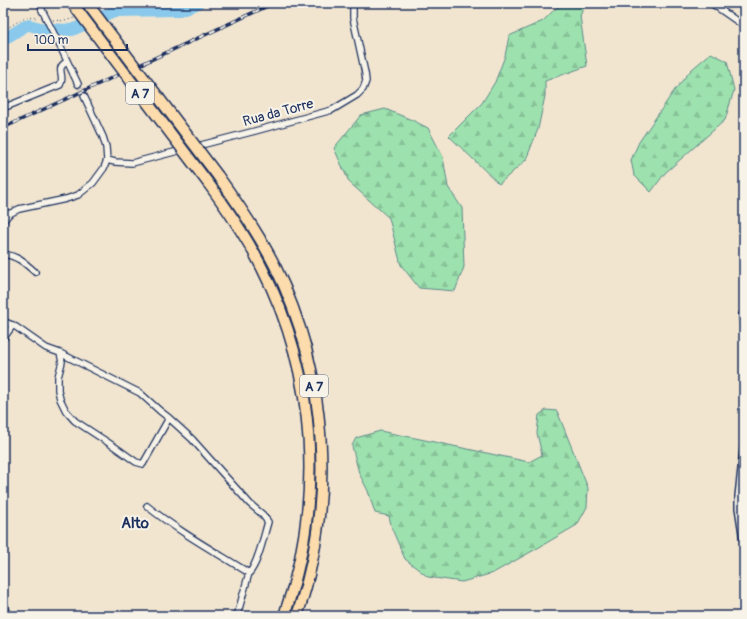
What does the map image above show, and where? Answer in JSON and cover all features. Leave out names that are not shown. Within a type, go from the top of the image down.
[{"type":"highway","name":"A 7","points":[[72,3],[208,184],[242,232],[269,282],[290,335],[303,389],[310,446],[310,473],[306,527],[295,581],[284,616]]},
{"type":"highway","name":"A 7","points":[[87,3],[218,176],[252,225],[278,274],[299,325],[307,351],[314,385],[322,453],[321,494],[315,549],[297,616]]},
{"type":"street","points":[[40,3],[78,84]]},
{"type":"street","name":"Rua da Torre","points":[[108,160],[132,163],[247,133],[332,110],[357,95],[363,89],[366,81],[353,18],[353,3]]},
{"type":"street","points":[[711,3],[744,26]]},
{"type":"street","points":[[3,108],[60,85],[62,81],[61,66],[67,62]]},
{"type":"street","points":[[3,223],[9,214],[19,209],[66,199],[78,194],[93,183],[104,168],[108,160],[106,147],[103,137],[84,96]]},
{"type":"street","points":[[3,211],[9,214]]},
{"type":"street","points":[[3,254],[21,260],[35,272]]},
{"type":"street","points":[[744,313],[744,324]]},
{"type":"street","points":[[3,321],[13,325],[46,348],[60,353],[140,393],[192,439],[250,504],[262,514],[268,522],[252,570],[248,573],[237,616]]},
{"type":"street","points":[[3,339],[13,325]]},
{"type":"street","points":[[60,353],[62,362],[58,377],[58,390],[60,399],[66,411],[75,421],[136,462],[143,464],[169,418]]},
{"type":"street","points":[[744,450],[739,496],[739,508],[744,540]]},
{"type":"street","points":[[147,506],[183,532],[248,573]]},
{"type":"street","points":[[4,607],[8,616]]},
{"type":"path","points":[[101,8],[116,3]]},
{"type":"path","points":[[52,20],[65,21],[80,16]]},
{"type":"path","points":[[3,31],[25,17],[38,18]]},
{"type":"green space","points":[[565,3],[583,3],[584,6],[580,16],[587,66],[545,81],[545,96],[538,129],[526,160],[499,184],[449,136],[482,103],[495,82],[505,56],[509,36],[543,21],[555,9]]},
{"type":"green space","points":[[711,53],[727,61],[734,90],[725,120],[665,173],[651,192],[634,175],[631,160],[639,142],[674,91],[691,70]]},
{"type":"green space","points":[[385,109],[428,128],[443,157],[448,187],[462,208],[464,267],[455,291],[419,288],[401,265],[389,218],[349,182],[334,148],[361,115]]},
{"type":"green space","points":[[546,410],[557,411],[588,488],[587,507],[577,525],[493,573],[462,582],[428,577],[405,559],[392,529],[389,516],[375,513],[368,491],[359,473],[352,446],[356,438],[380,431],[529,462],[542,455],[537,433],[539,415]]},
{"type":"waterway","points":[[3,40],[29,25],[44,29],[72,30],[115,11],[181,10],[198,3]]},
{"type":"tunnel","points":[[78,84],[84,96]]},
{"type":"railway","points":[[3,128],[274,3]]},
{"type":"district","name":"Alto","points":[[135,523]]}]
